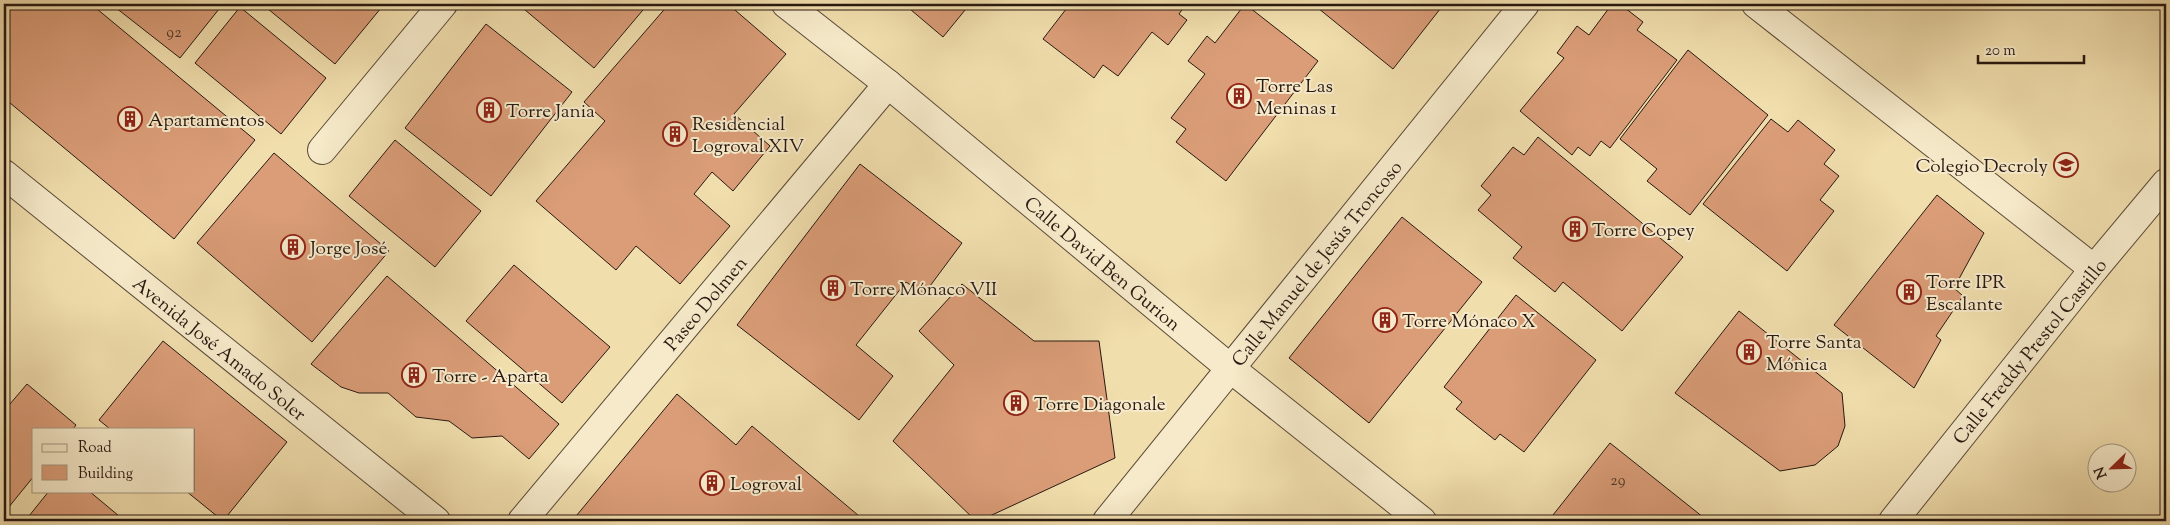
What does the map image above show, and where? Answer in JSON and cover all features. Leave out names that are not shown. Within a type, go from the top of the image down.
[{"type":"street","points":[[322,150],[444,4]]},
{"type":"street","name":"Calle David Ben Gurion","points":[[786,4],[888,84],[1230,368],[1422,521]]},
{"type":"street","name":"Calle Manuel de Jesús Troncoso","points":[[1106,521],[1525,4]]},
{"type":"street","points":[[1756,4],[2094,269]]},
{"type":"street","name":"Paseo Dolmen","points":[[522,521],[888,84]]},
{"type":"street","name":"Avenida José Amado Soler","points":[[4,174],[436,521]]},
{"type":"street","name":"Calle Freddy Prestol Castillo","points":[[1892,521],[2094,269],[2166,183]]},
{"type":"building","name":"Apartamentos","points":[[15,4],[91,4],[255,140],[174,239],[4,98],[4,17]]},
{"type":"building","points":[[111,4],[223,4],[180,58]]},
{"type":"building","points":[[262,4],[375,4],[381,8],[335,64]]},
{"type":"building","points":[[518,4],[648,4],[594,68]]},
{"type":"building","name":"Residencial Logroval XIV","points":[[669,4],[728,4],[786,54],[734,114],[770,146],[733,191],[712,172],[694,194],[730,226],[680,284],[636,246],[616,270],[536,201],[605,121],[584,102]]},
{"type":"building","points":[[904,4],[970,4],[943,37]]},
{"type":"building","points":[[1070,4],[1186,4],[1179,14],[1187,20],[1168,45],[1152,32],[1118,76],[1103,65],[1094,78],[1043,39]]},
{"type":"building","name":"Torre Las Meninas 1","points":[[1245,4],[1318,61],[1226,181],[1176,142],[1186,129],[1171,118],[1205,74],[1188,61],[1207,36],[1215,43]]},
{"type":"building","points":[[1313,4],[1444,4],[1393,69]]},
{"type":"building","points":[[1612,4],[1620,4],[1643,22],[1637,30],[1677,60],[1610,148],[1601,141],[1590,156],[1578,147],[1572,155],[1520,111],[1564,58],[1557,53],[1577,26],[1589,35]]},
{"type":"building","points":[[240,7],[326,78],[281,134],[195,63]]},
{"type":"building","name":"Torre Jania","points":[[486,24],[572,92],[491,196],[405,128]]},
{"type":"building","points":[[1688,50],[1768,115],[1690,215],[1647,181],[1657,169],[1620,139]]},
{"type":"building","points":[[1771,119],[1788,132],[1798,120],[1835,150],[1824,164],[1839,176],[1820,200],[1834,211],[1787,271],[1703,204]]},
{"type":"building","name":"Torre Copey","points":[[1538,137],[1683,257],[1622,331],[1563,282],[1555,292],[1513,258],[1522,247],[1478,210],[1491,195],[1481,186],[1513,147],[1524,155]]},
{"type":"building","points":[[395,140],[481,211],[435,267],[349,196]]},
{"type":"building","name":"Jorge José","points":[[274,153],[389,251],[312,342],[197,243]]},
{"type":"building","name":"Torre Mónaco VII","points":[[860,164],[962,243],[924,294],[906,282],[856,345],[893,376],[859,420],[737,325]]},
{"type":"building","name":"Torre IPR Escalante","points":[[1937,195],[1984,233],[1954,288],[1963,296],[1936,336],[1941,340],[1914,388],[1834,325]]},
{"type":"building","name":"Torre Mónaco X","points":[[1402,217],[1482,282],[1369,423],[1289,358]]},
{"type":"building","points":[[514,265],[610,347],[562,403],[466,321]]},
{"type":"building","name":"Torre - Aparta","points":[[387,276],[559,424],[529,459],[502,436],[472,438],[449,421],[416,417],[388,393],[359,393],[341,387],[311,364]]},
{"type":"building","name":"Torre Diagonale","points":[[962,284],[1034,341],[1099,341],[1115,458],[979,521],[976,521],[893,441],[954,365],[919,331]]},
{"type":"building","points":[[1516,295],[1596,360],[1524,452],[1500,434],[1495,440],[1456,409],[1462,402],[1444,387]]},
{"type":"building","name":"Torre Santa Mónica","points":[[1739,311],[1842,393],[1845,426],[1838,446],[1815,465],[1780,471],[1675,393]]},
{"type":"building","points":[[163,341],[287,442],[223,521],[187,492],[195,492],[195,428],[109,428],[99,420]]},
{"type":"building","points":[[27,384],[76,425],[74,428],[32,428],[32,478],[4,513],[4,411]]},
{"type":"building","name":"Logroval","points":[[677,394],[736,445],[752,426],[865,521],[572,521]]},
{"type":"building","points":[[1610,443],[1708,521],[1560,521],[1553,515]]},
{"type":"building","points":[[48,492],[90,492],[125,521],[25,521]]},
{"type":"building","points":[[1146,516],[1156,518],[1162,521],[1136,521]]},
{"type":"place","name":"Torre Las Meninas 1","points":[[1239,96]]},
{"type":"place","name":"Torre Jania","points":[[489,110]]},
{"type":"place","name":"Apartamentos","points":[[130,119]]},
{"type":"place","name":"Residencial Logroval XIV","points":[[675,134]]},
{"type":"place","name":"Colegio Decroly","points":[[2066,165]]},
{"type":"place","name":"Torre Copey","points":[[1575,229]]},
{"type":"place","name":"Jorge José","points":[[293,247]]},
{"type":"place","name":"Torre Mónaco VII","points":[[833,288]]},
{"type":"place","name":"Torre IPR Escalante","points":[[1909,292]]},
{"type":"place","name":"Torre Mónaco X","points":[[1385,320]]},
{"type":"place","name":"Torre Santa Mónica","points":[[1749,352]]},
{"type":"place","name":"Torre - Aparta","points":[[414,375]]},
{"type":"place","name":"Torre Diagonale","points":[[1016,403]]},
{"type":"place","name":"Logroval","points":[[712,483]]}]
